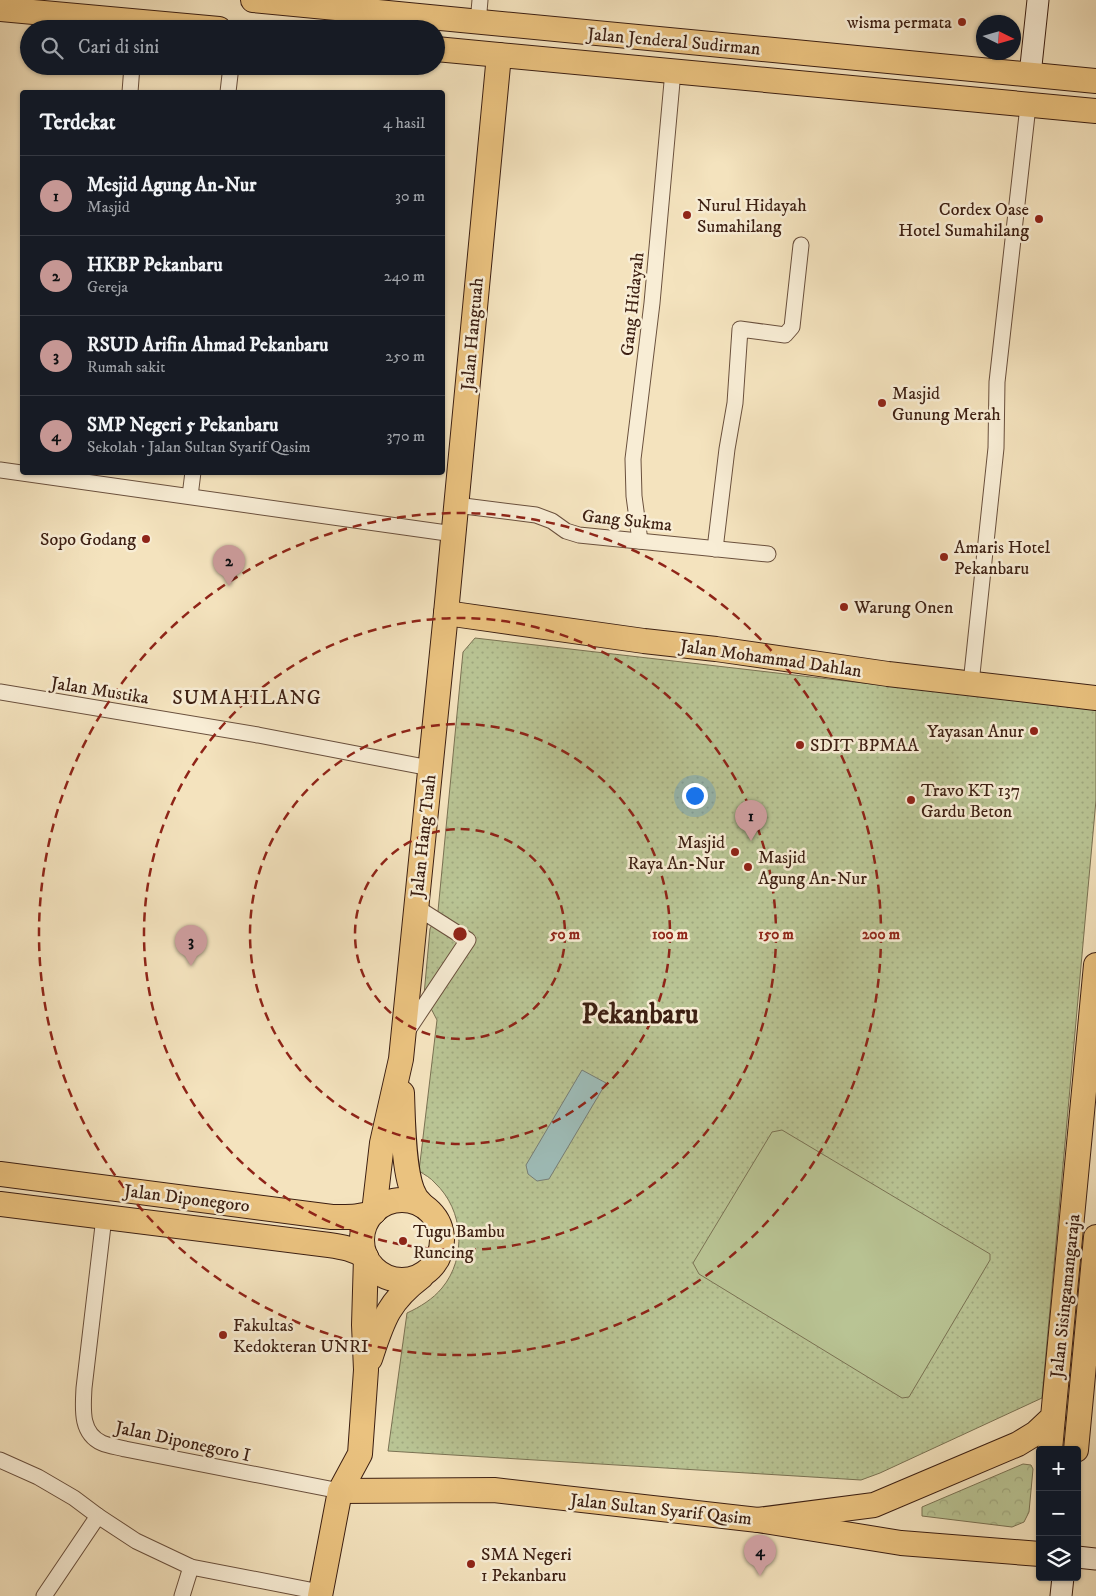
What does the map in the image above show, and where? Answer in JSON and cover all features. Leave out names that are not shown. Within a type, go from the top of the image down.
[{"type":"main road","name":"Jalan Jenderal Sudirman","points":[[253,0],[479,11],[1096,81]]},
{"type":"main road","points":[[0,9],[94,20]]},
{"type":"main road","name":"Jalan Jenderal Sudirman","points":[[445,50],[1096,111]]},
{"type":"main road","name":"Jalan Hangtuah","points":[[446,613],[499,55]]},
{"type":"main road","name":"Jalan Mohammad Dahlan","points":[[446,613],[966,684],[1096,698]]},
{"type":"main road","name":"Jalan Hang Tuah","points":[[422,1205],[414,1196],[403,1138],[402,1049],[446,613]]},
{"type":"main road","name":"Jalan Sisingamangaraja","points":[[1050,1446],[1096,965]]},
{"type":"main road","name":"Jalan Hang Tuah","points":[[374,1212],[382,1143],[402,1049]]},
{"type":"main road","points":[[1081,1129],[1096,1108]]},
{"type":"main road","name":"Jalan Diponegoro","points":[[0,1174],[332,1217],[358,1217],[374,1212]]},
{"type":"main road","points":[[366,1370],[382,1324],[394,1301],[406,1288],[422,1276],[429,1270],[439,1256],[442,1239],[438,1222],[432,1213],[422,1205],[405,1200],[393,1201],[383,1205],[374,1212],[366,1224],[363,1235],[363,1247],[366,1257],[373,1268],[388,1278],[406,1281],[422,1276]]},
{"type":"main road","name":"Jalan Diponegoro","points":[[0,1204],[329,1245],[348,1248],[366,1257]]},
{"type":"main road","name":"Jalan Sisingamangaraja","points":[[1076,1446],[1096,1237]]},
{"type":"main road","points":[[320,1594],[340,1491],[360,1454],[366,1370],[364,1325],[366,1257]]},
{"type":"main road","points":[[758,1520],[874,1505],[1018,1444],[1036,1433],[1053,1417]]},
{"type":"main road","name":"Jalan Sultan Syarif Qasim","points":[[340,1491],[494,1490],[758,1520],[901,1543],[1036,1554]]},
{"type":"street","points":[[1030,75],[1038,0]]},
{"type":"street","name":"Gang Hidayah","points":[[640,541],[634,496],[633,459],[652,302],[673,71]]},
{"type":"street","points":[[130,90],[131,75]]},
{"type":"street","points":[[228,90],[230,75]]},
{"type":"street","points":[[966,684],[972,674],[996,448],[997,382],[1028,106]]},
{"type":"street","points":[[715,549],[727,449],[735,403],[740,329],[785,335],[792,326],[801,246]]},
{"type":"street","points":[[0,470],[20,472]]},
{"type":"street","points":[[56,475],[90,478],[190,496],[454,534]]},
{"type":"street","points":[[190,496],[193,475]]},
{"type":"street","name":"Gang Sukma","points":[[456,505],[536,515],[552,521],[566,531],[579,535],[768,554]]},
{"type":"street","name":"Jalan Mustika","points":[[0,692],[258,735],[430,768]]},
{"type":"street","points":[[402,1049],[468,940],[416,907]]},
{"type":"street","name":"Jalan Diponegoro I","points":[[104,1217],[84,1388],[83,1416],[87,1430],[101,1443],[125,1449],[340,1491]]},
{"type":"street","points":[[0,1460],[38,1477],[74,1498],[136,1541],[191,1567],[320,1594]]},
{"type":"street","points":[[44,1596],[98,1516]]},
{"type":"street","points":[[1081,1557],[1096,1559]]},
{"type":"street","points":[[182,1596],[191,1567]]},
{"type":"street","points":[[1061,1596],[1063,1581]]},
{"type":"green space","points":[[475,638],[1096,710],[1096,800],[1042,1398],[861,1480],[388,1451],[407,1313],[435,1296],[442,1288],[456,1263],[458,1249],[459,1234],[457,1220],[452,1207],[445,1194],[433,1181],[419,1171],[437,1020],[424,995],[430,929],[438,911],[463,652]]},
{"type":"green space","points":[[782,1130],[990,1254],[990,1260],[909,1397],[902,1398],[699,1274],[693,1263],[772,1132]]},
{"type":"green space","points":[[1023,1464],[1031,1465],[1033,1469],[1029,1512],[1024,1522],[1012,1527],[922,1516],[922,1507]]},
{"type":"water","points":[[582,1070],[606,1083],[549,1179],[537,1181],[528,1174],[526,1165]]},
{"type":"place","name":"wisma permata","points":[[962,22]]},
{"type":"place","name":"Nurul Hidayah Sumahilang","points":[[687,215]]},
{"type":"place","name":"Cordex Oase Hotel Sumahilang","points":[[1039,219]]},
{"type":"place","name":"Masjid Gunung Merah","points":[[882,403]]},
{"type":"place","name":"Sopo Godang","points":[[146,539]]},
{"type":"place","name":"Amaris Hotel Pekanbaru","points":[[944,557]]},
{"type":"place","name":"HKBP Pekanbaru","points":[[229,586]]},
{"type":"place","name":"Warung Onen","points":[[844,607]]},
{"type":"place","name":"Yayasan Anur","points":[[1034,731]]},
{"type":"place","name":"SDIT BPMAA","points":[[800,745]]},
{"type":"place","name":"Travo KT 137 Gardu Beton","points":[[911,800]]},
{"type":"place","name":"Mesjid Agung An-Nur","points":[[751,841]]},
{"type":"place","name":"Masjid Raya An-Nur","points":[[735,852]]},
{"type":"place","name":"Masjid Agung An-Nur","points":[[748,867]]},
{"type":"place","name":"RSUD Arifin Ahmad Pekanbaru","points":[[191,966]]},
{"type":"place","name":"Tugu Bambu Runcing","points":[[403,1241]]},
{"type":"place","name":"Fakultas Kedokteran UNRI","points":[[223,1335]]},
{"type":"place","name":"SMA Negeri 1 Pekanbaru","points":[[471,1564]]},
{"type":"place","name":"SMP Negeri 5 Pekanbaru","points":[[760,1576]]},
{"type":"district","name":"SUMAHILANG","points":[[247,697]]},
{"type":"district","name":"Pekanbaru","points":[[640,1013]]}]
